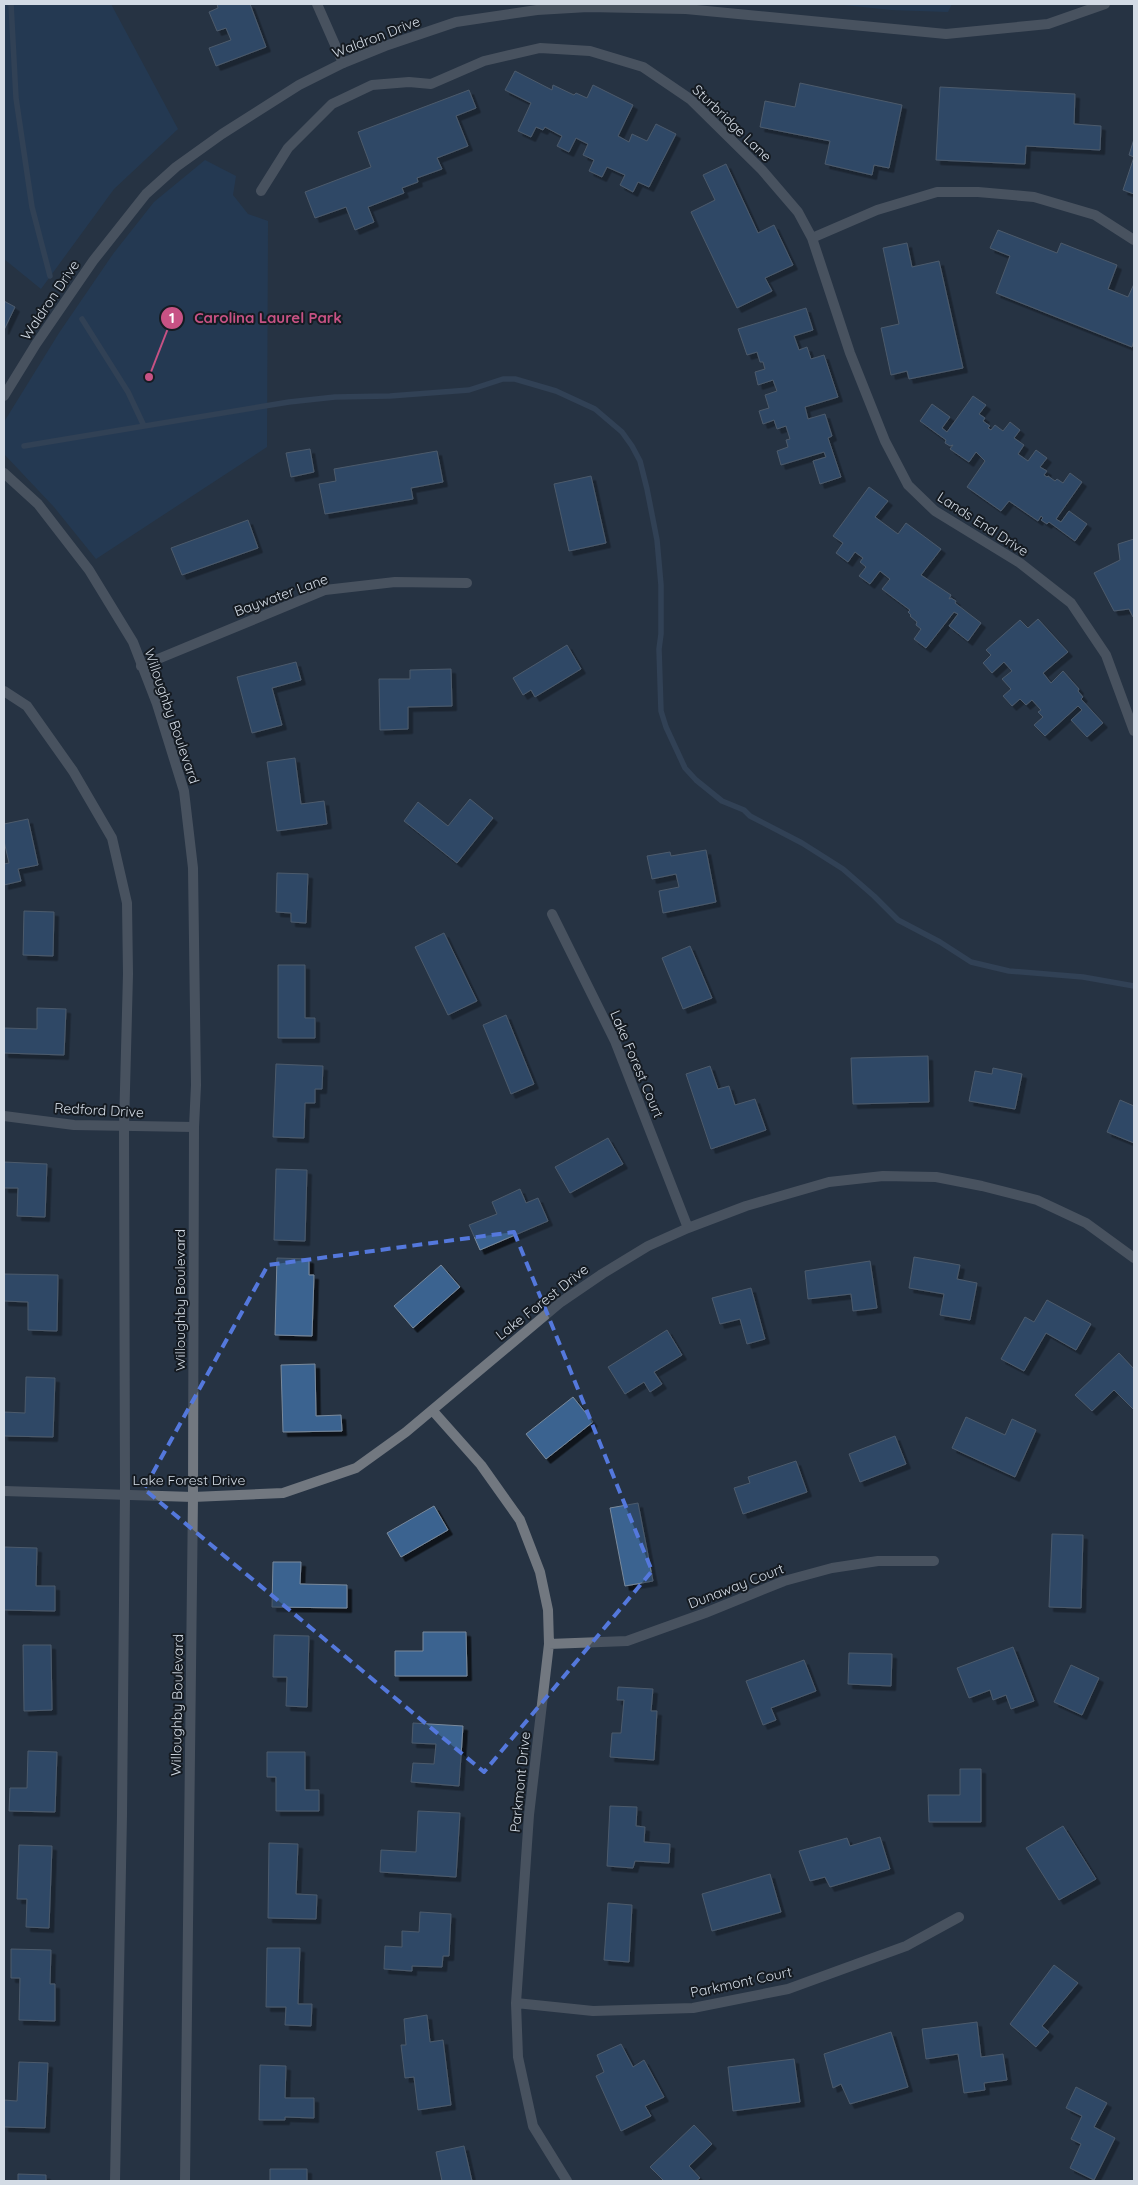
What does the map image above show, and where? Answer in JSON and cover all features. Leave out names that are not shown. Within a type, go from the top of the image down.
[{"type":"street","points":[[317,4],[343,63]]},
{"type":"street","name":"Waldron Drive","points":[[4,396],[36,344],[93,262],[146,194],[176,166],[299,85],[343,63],[385,46],[456,22],[537,10],[588,5],[686,9],[946,34],[1048,24],[1105,4]]},
{"type":"street","name":"Sturbridge Lane","points":[[261,191],[288,148],[332,104],[372,85],[409,82],[431,84],[484,62],[540,48],[590,51],[643,67],[690,99],[774,184],[798,212],[812,238]]},
{"type":"street","points":[[812,238],[877,210],[937,192],[978,192],[1034,197],[1095,215],[1134,240]]},
{"type":"street","name":"Lands End Drive","points":[[812,238],[850,354],[886,440],[908,485],[936,511],[1020,563],[1070,603],[1106,655],[1134,731]]},
{"type":"street","name":"Willoughby Boulevard","points":[[4,473],[38,504],[89,570],[133,642],[157,704],[184,791],[188,820],[193,868],[196,1085],[194,1127],[193,1497],[185,2181]]},
{"type":"street","name":"Baywater Lane","points":[[141,666],[325,590],[395,582],[467,583]]},
{"type":"street","points":[[4,691],[27,706],[73,771],[112,838],[127,903],[128,974],[124,1127],[125,1494],[122,1815],[115,2181]]},
{"type":"street","name":"Lake Forest Court","points":[[552,914],[615,1041],[688,1228]]},
{"type":"street","name":"Redford Drive","points":[[4,1116],[74,1125],[194,1127]]},
{"type":"street","name":"Lake Forest Drive","points":[[4,1491],[193,1497],[283,1493],[356,1468],[432,1410],[561,1302],[648,1246],[688,1228],[746,1206],[829,1182],[883,1176],[936,1177],[982,1186],[1037,1200],[1086,1223],[1134,1258]]},
{"type":"street","name":"Parkmont Drive","points":[[432,1410],[481,1465],[520,1520],[540,1572],[548,1610],[549,1644],[529,1814],[516,2003],[518,2057],[533,2126],[567,2181]]},
{"type":"street","name":"Dunaway Court","points":[[549,1644],[627,1641],[705,1613],[784,1581],[832,1568],[878,1561],[934,1561]]},
{"type":"street","name":"Parkmont Court","points":[[516,2003],[593,2011],[703,2006],[788,1989],[906,1946],[959,1917]]},
{"type":"highlighted area","points":[[514,1232],[652,1571],[484,1772],[144,1489],[268,1265]]},
{"type":"shaded area","points":[[4,4],[111,4],[178,129],[114,189],[41,289],[4,259]]},
{"type":"shaded area","points":[[834,4],[952,4],[948,12],[891,10]]},
{"type":"shaded area","points":[[205,160],[236,176],[233,195],[248,214],[268,221],[267,447],[96,559],[54,507],[4,454],[4,422],[59,333],[113,254],[154,202]]},
{"type":"building","points":[[217,4],[250,4],[266,47],[216,66],[209,48],[231,40],[226,28],[217,31],[209,12],[218,8]]},
{"type":"building","points":[[515,71],[552,90],[553,85],[574,95],[576,93],[587,98],[593,85],[633,105],[618,136],[629,142],[632,134],[647,141],[656,124],[676,134],[649,187],[638,182],[633,192],[620,185],[625,175],[607,167],[602,177],[589,171],[594,160],[583,155],[588,144],[576,138],[569,152],[557,146],[562,136],[545,127],[543,130],[536,127],[531,137],[518,131],[531,103],[505,90]]},
{"type":"building","points":[[800,83],[902,105],[889,168],[874,165],[872,175],[825,164],[830,141],[760,127],[765,101],[795,107]]},
{"type":"building","points":[[940,87],[1075,94],[1074,124],[1101,126],[1100,150],[1026,146],[1025,164],[936,160]]},
{"type":"building","points":[[469,90],[476,108],[456,116],[468,146],[437,158],[442,169],[417,178],[418,182],[402,188],[404,193],[368,207],[374,222],[355,230],[346,207],[315,218],[305,192],[371,167],[358,132]]},
{"type":"building","points":[[1134,139],[1134,157],[1129,155]]},
{"type":"building","points":[[1134,157],[1134,194],[1123,190]]},
{"type":"building","points":[[726,164],[758,233],[774,225],[793,265],[765,278],[772,291],[737,308],[691,212],[715,200],[703,175]]},
{"type":"building","points":[[998,230],[1057,253],[1061,243],[1117,265],[1108,289],[1128,297],[1134,284],[1134,340],[1132,347],[996,293],[1010,256],[990,248]]},
{"type":"building","points":[[907,243],[912,267],[939,261],[963,368],[909,379],[907,371],[891,375],[881,328],[899,324],[883,248]]},
{"type":"building","points":[[4,301],[15,307],[4,330]]},
{"type":"building","points":[[806,308],[813,330],[794,336],[799,350],[807,347],[811,359],[824,355],[838,397],[805,407],[808,419],[825,414],[832,436],[828,438],[841,477],[820,484],[813,461],[826,457],[824,452],[781,465],[777,451],[788,447],[786,440],[790,439],[786,426],[777,429],[774,420],[763,424],[759,411],[769,408],[765,395],[777,391],[773,380],[758,385],[755,372],[765,369],[763,362],[760,362],[757,352],[747,355],[738,329]]},
{"type":"building","points":[[973,396],[986,405],[979,414],[985,418],[983,421],[990,426],[988,428],[991,430],[995,425],[1003,431],[1010,422],[1020,430],[1014,438],[1024,445],[1018,454],[1028,461],[1036,450],[1047,458],[1040,467],[1047,471],[1044,475],[1063,483],[1070,473],[1082,482],[1056,519],[1061,522],[1069,511],[1087,524],[1075,541],[1049,522],[1047,524],[1041,520],[1043,518],[1041,516],[1038,521],[1009,501],[1001,511],[967,487],[985,461],[976,452],[969,462],[950,449],[953,445],[950,446],[945,443],[946,440],[920,421],[932,404],[950,417],[942,428],[947,432]]},
{"type":"building","points":[[310,449],[314,472],[291,477],[286,453]]},
{"type":"building","points":[[437,451],[443,482],[411,488],[413,499],[325,514],[319,484],[336,481],[334,469]]},
{"type":"building","points":[[591,476],[606,543],[569,551],[554,484]]},
{"type":"building","points":[[869,487],[888,501],[875,517],[898,534],[906,523],[941,549],[921,575],[951,595],[949,599],[951,598],[956,601],[955,603],[981,623],[968,641],[949,626],[958,614],[954,612],[926,648],[914,639],[921,629],[910,616],[908,612],[910,610],[882,589],[890,579],[880,571],[870,584],[859,576],[866,567],[860,562],[863,558],[855,552],[848,562],[836,553],[843,543],[833,536]]},
{"type":"building","points":[[248,520],[258,548],[182,575],[171,548]]},
{"type":"building","points":[[1134,539],[1133,617],[1129,609],[1114,611],[1094,573],[1120,560],[1118,544]]},
{"type":"building","points":[[1038,619],[1068,652],[1043,673],[1051,683],[1063,671],[1079,689],[1078,691],[1083,697],[1081,699],[1103,723],[1087,737],[1071,720],[1082,710],[1078,706],[1045,736],[1034,725],[1043,717],[1038,712],[1041,710],[1032,700],[1026,705],[1020,699],[1012,706],[1003,696],[1011,689],[1002,679],[1012,671],[1004,662],[992,673],[983,663],[991,655],[986,650],[1020,620],[1028,628]]},
{"type":"building","points":[[567,645],[581,669],[535,697],[531,690],[523,695],[513,678]]},
{"type":"building","points":[[296,662],[301,680],[272,688],[282,725],[252,733],[237,677]]},
{"type":"building","points":[[451,669],[452,706],[408,707],[408,729],[380,730],[379,679],[410,679],[410,670]]},
{"type":"building","points":[[295,758],[301,804],[324,801],[327,824],[277,831],[267,762]]},
{"type":"building","points":[[470,799],[493,818],[457,863],[404,821],[418,802],[448,826]]},
{"type":"building","points":[[28,819],[38,865],[18,869],[21,881],[4,885],[4,864],[9,863],[4,841],[4,824]]},
{"type":"building","points":[[706,850],[716,902],[663,913],[659,891],[679,887],[676,874],[652,879],[647,856],[670,852],[671,856]]},
{"type":"building","points":[[277,873],[308,874],[306,923],[291,922],[291,913],[276,912]]},
{"type":"building","points":[[24,911],[54,912],[53,956],[23,955]]},
{"type":"building","points":[[444,933],[477,1001],[448,1015],[415,947]]},
{"type":"building","points":[[690,946],[712,998],[683,1009],[662,958]]},
{"type":"building","points":[[278,965],[305,965],[305,1018],[315,1018],[315,1038],[278,1038]]},
{"type":"building","points":[[37,1008],[66,1009],[64,1055],[4,1053],[4,1028],[37,1029]]},
{"type":"building","points":[[506,1015],[534,1084],[511,1094],[483,1025]]},
{"type":"building","points":[[928,1056],[929,1102],[853,1104],[851,1058]]},
{"type":"building","points":[[276,1064],[323,1066],[322,1089],[315,1089],[315,1103],[305,1103],[304,1138],[273,1137]]},
{"type":"building","points":[[710,1066],[718,1089],[729,1086],[735,1105],[755,1099],[766,1130],[711,1149],[686,1074]]},
{"type":"building","points":[[993,1068],[1022,1074],[1015,1109],[969,1101],[975,1071],[992,1074]]},
{"type":"building","points":[[1120,1100],[1134,1106],[1134,1143],[1107,1132]]},
{"type":"building","points":[[608,1138],[623,1164],[570,1193],[555,1167]]},
{"type":"building","points":[[4,1162],[47,1164],[45,1217],[17,1216],[18,1188],[4,1188]]},
{"type":"building","points":[[276,1169],[307,1170],[305,1241],[274,1240]]},
{"type":"building","points":[[520,1189],[526,1203],[538,1198],[548,1221],[480,1250],[469,1225],[497,1214],[492,1202]]},
{"type":"building","points":[[914,1257],[960,1265],[957,1279],[977,1283],[970,1320],[940,1315],[944,1294],[909,1288]]},
{"type":"building","points":[[277,1258],[309,1259],[309,1275],[314,1275],[312,1336],[275,1335]]},
{"type":"building","points":[[870,1261],[877,1308],[853,1311],[851,1294],[808,1299],[805,1271]]},
{"type":"building","points":[[441,1265],[460,1287],[413,1328],[394,1306]]},
{"type":"building","points":[[4,1274],[58,1275],[57,1331],[28,1330],[28,1302],[4,1301]]},
{"type":"building","points":[[751,1288],[765,1339],[747,1344],[740,1319],[720,1324],[712,1298]]},
{"type":"building","points":[[1047,1300],[1091,1324],[1076,1350],[1046,1333],[1024,1371],[1001,1359],[1025,1317],[1034,1322]]},
{"type":"building","points":[[667,1330],[682,1355],[654,1372],[662,1384],[650,1392],[644,1382],[625,1394],[608,1367]]},
{"type":"building","points":[[1119,1353],[1134,1369],[1134,1408],[1114,1390],[1092,1411],[1075,1395]]},
{"type":"building","points":[[315,1364],[316,1416],[341,1415],[342,1431],[283,1432],[281,1365]]},
{"type":"building","points":[[26,1377],[55,1378],[53,1437],[4,1436],[4,1412],[25,1413]]},
{"type":"building","points":[[573,1397],[593,1422],[546,1459],[526,1434]]},
{"type":"building","points":[[966,1417],[1005,1435],[1012,1419],[1036,1430],[1015,1477],[952,1448]]},
{"type":"building","points":[[895,1436],[906,1464],[860,1482],[849,1454]]},
{"type":"building","points":[[796,1461],[807,1492],[743,1514],[734,1488],[750,1483],[748,1477]]},
{"type":"building","points":[[638,1503],[653,1581],[625,1586],[610,1508]]},
{"type":"building","points":[[434,1506],[448,1530],[401,1557],[387,1533]]},
{"type":"building","points":[[1052,1534],[1083,1535],[1081,1608],[1049,1607]]},
{"type":"building","points":[[4,1547],[37,1548],[36,1586],[55,1586],[55,1611],[4,1610]]},
{"type":"building","points":[[273,1562],[301,1562],[300,1584],[347,1585],[347,1608],[272,1607]]},
{"type":"building","points":[[423,1632],[466,1632],[467,1676],[395,1676],[395,1651],[423,1651]]},
{"type":"building","points":[[274,1635],[309,1636],[307,1707],[286,1706],[287,1677],[273,1677]]},
{"type":"building","points":[[23,1645],[51,1645],[52,1710],[24,1711]]},
{"type":"building","points":[[1013,1647],[1034,1701],[1011,1709],[1006,1695],[993,1700],[990,1690],[969,1698],[957,1668]]},
{"type":"building","points":[[849,1653],[892,1654],[891,1686],[848,1684]]},
{"type":"building","points":[[804,1660],[816,1691],[771,1708],[776,1720],[763,1725],[746,1681]]},
{"type":"building","points":[[1071,1665],[1099,1678],[1082,1715],[1054,1702]]},
{"type":"building","points":[[618,1687],[653,1689],[651,1711],[657,1711],[654,1760],[610,1757],[612,1733],[621,1733],[624,1700],[617,1700]]},
{"type":"building","points":[[413,1723],[463,1726],[459,1786],[411,1782],[413,1763],[434,1764],[436,1744],[412,1743]]},
{"type":"building","points":[[28,1751],[57,1752],[55,1812],[9,1811],[10,1788],[27,1788]]},
{"type":"building","points":[[267,1752],[305,1752],[305,1790],[319,1790],[319,1811],[276,1811],[276,1777],[267,1777]]},
{"type":"building","points":[[960,1769],[981,1769],[981,1822],[929,1822],[928,1795],[960,1795]]},
{"type":"building","points":[[610,1806],[637,1807],[636,1826],[645,1827],[644,1842],[670,1844],[669,1863],[635,1861],[633,1868],[607,1866]]},
{"type":"building","points":[[418,1811],[460,1813],[456,1877],[380,1872],[381,1850],[416,1852]]},
{"type":"building","points":[[1063,1826],[1096,1879],[1059,1900],[1026,1848]]},
{"type":"building","points":[[880,1837],[890,1869],[830,1887],[825,1877],[810,1881],[799,1851],[847,1838],[850,1846]]},
{"type":"building","points":[[269,1843],[298,1844],[296,1894],[317,1895],[316,1919],[268,1918]]},
{"type":"building","points":[[19,1845],[52,1846],[49,1928],[26,1927],[27,1899],[17,1899]]},
{"type":"building","points":[[770,1874],[781,1912],[712,1931],[702,1894]]},
{"type":"building","points":[[608,1903],[632,1905],[629,1962],[604,1960]]},
{"type":"building","points":[[420,1912],[451,1914],[449,1956],[443,1956],[442,1967],[412,1966],[412,1971],[384,1969],[385,1946],[402,1947],[402,1931],[419,1932]]},
{"type":"building","points":[[267,1948],[300,1948],[298,2004],[312,2004],[311,2026],[285,2025],[286,2007],[266,2007]]},
{"type":"building","points":[[11,1949],[51,1950],[50,1984],[55,1984],[55,2021],[19,2020],[20,1978],[11,1978]]},
{"type":"building","points":[[1054,1965],[1078,1983],[1042,2026],[1049,2032],[1036,2047],[1010,2024]]},
{"type":"building","points":[[427,2015],[430,2042],[443,2040],[451,2105],[418,2110],[414,2077],[405,2078],[401,2045],[406,2045],[404,2019]]},
{"type":"building","points":[[977,2022],[981,2057],[1003,2054],[1007,2080],[984,2083],[985,2090],[964,2093],[958,2054],[926,2059],[922,2029]]},
{"type":"building","points":[[891,2032],[908,2087],[850,2104],[841,2084],[833,2088],[824,2054]]},
{"type":"building","points":[[621,2044],[633,2067],[644,2060],[664,2097],[645,2106],[651,2116],[621,2131],[596,2076],[604,2072],[597,2055]]},
{"type":"building","points":[[794,2059],[800,2102],[733,2111],[728,2067]]},
{"type":"building","points":[[19,2062],[48,2063],[45,2128],[4,2127],[4,2100],[17,2101]]},
{"type":"building","points":[[260,2065],[286,2066],[285,2098],[314,2098],[314,2118],[285,2117],[285,2120],[259,2120]]},
{"type":"building","points":[[1076,2087],[1107,2103],[1094,2127],[1115,2138],[1094,2180],[1070,2168],[1081,2144],[1071,2139],[1082,2116],[1066,2108]]},
{"type":"building","points":[[694,2125],[712,2144],[689,2166],[700,2178],[696,2181],[664,2181],[650,2167]]},
{"type":"building","points":[[464,2146],[472,2181],[442,2181],[436,2152]]},
{"type":"building","points":[[270,2169],[307,2169],[307,2181],[270,2181]]},
{"type":"building","points":[[18,2174],[46,2175],[46,2181],[18,2181]]},
{"type":"waterway","points":[[11,4],[16,98],[32,207],[50,276]]},
{"type":"waterway","points":[[82,319],[128,392],[144,426]]},
{"type":"waterway","points":[[24,446],[289,402],[335,397],[390,396],[469,390],[503,379],[515,379],[556,391],[595,409],[622,432],[640,461],[657,540],[661,585],[661,634],[659,649],[661,711],[666,727],[685,768],[696,780],[722,801],[744,810],[750,816],[802,843],[843,869],[898,920],[940,942],[971,962],[1009,971],[1083,977],[1134,986]]},
{"type":"place","name":"Carolina Laurel Park","points":[[149,377]]}]
